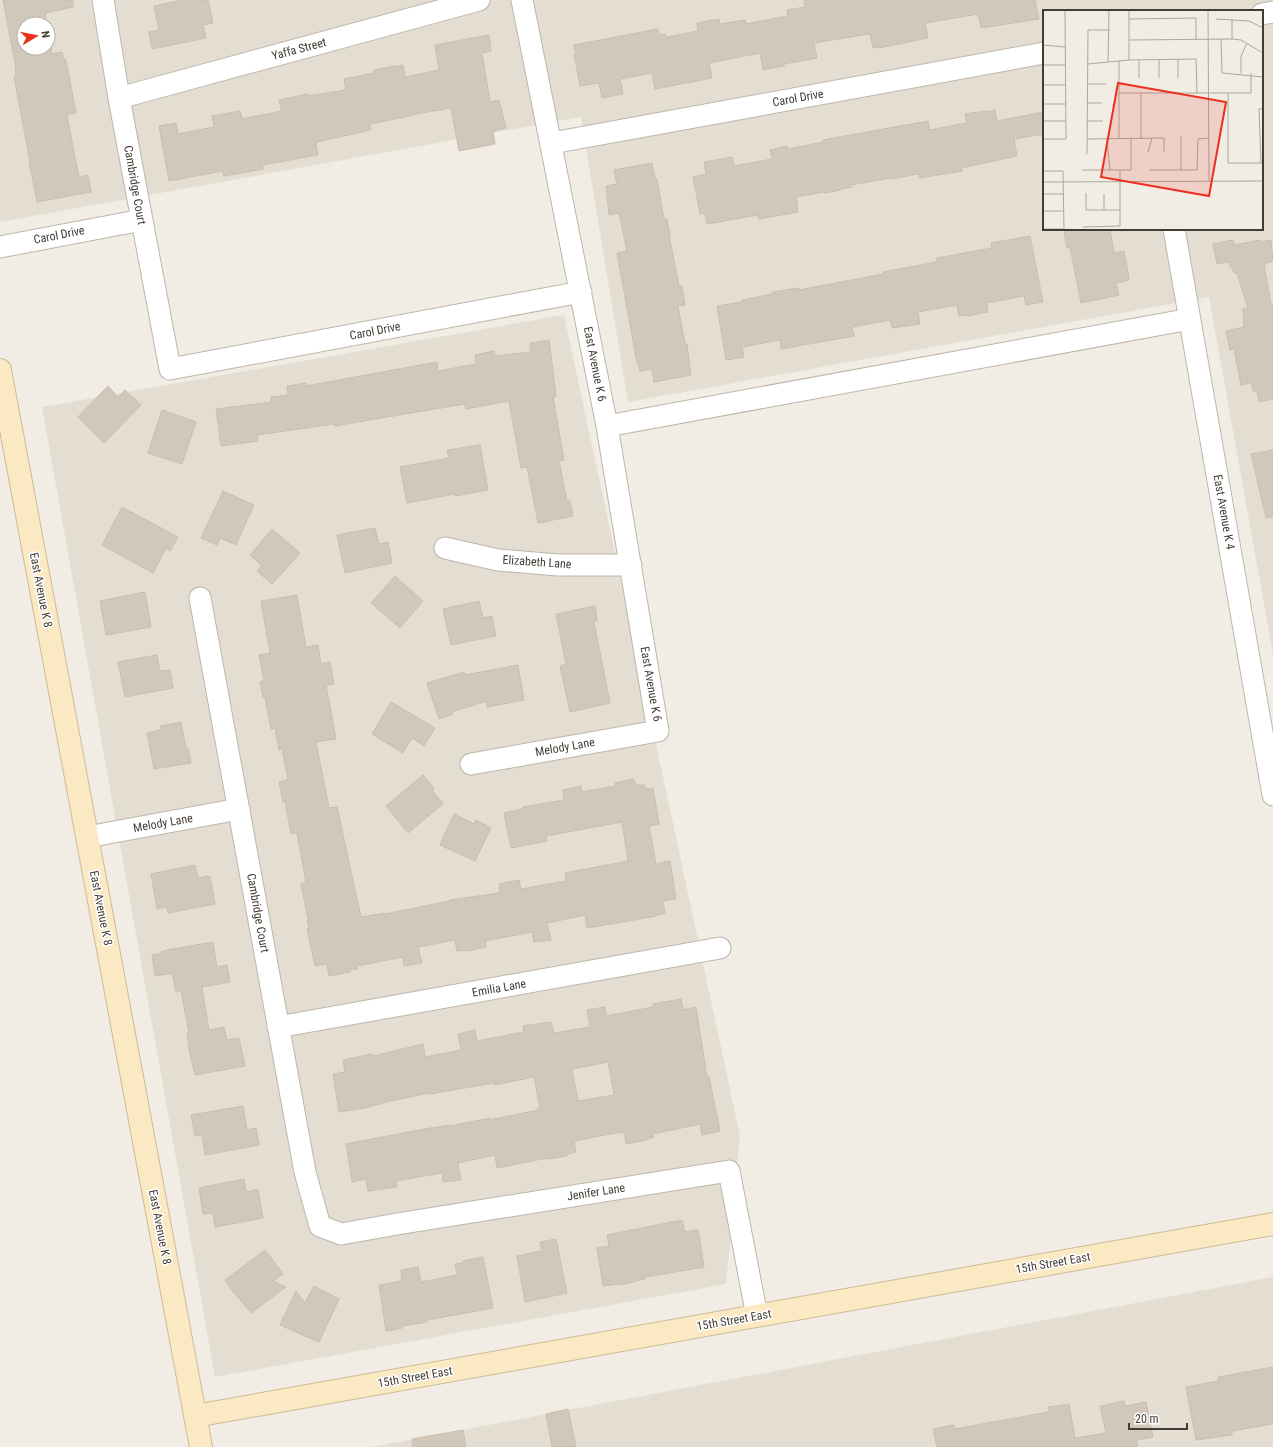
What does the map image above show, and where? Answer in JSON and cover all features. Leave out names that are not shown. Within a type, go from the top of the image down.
[{"type":"street","name":"Cambridge Court","points":[[103,0],[119,98],[170,370]]},
{"type":"street","name":"Yaffa Street","points":[[119,98],[479,0]]},
{"type":"street","name":"East Avenue K 6","points":[[522,0],[552,143],[607,426],[658,730]]},
{"type":"street","points":[[1263,14],[1273,12]]},
{"type":"street","name":"Carol Drive","points":[[552,143],[1043,53]]},
{"type":"street","name":"Carol Drive","points":[[0,246],[142,220]]},
{"type":"street","name":"East Avenue K 4","points":[[1174,230],[1273,796]]},
{"type":"street","name":"Carol Drive","points":[[170,370],[581,292]]},
{"type":"street","points":[[607,426],[1190,319]]},
{"type":"street","name":"East Avenue K 8","points":[[0,370],[201,1447]]},
{"type":"street","name":"Elizabeth Lane","points":[[445,548],[498,560],[558,565],[631,565]]},
{"type":"street","name":"Cambridge Court","points":[[200,598],[305,1172],[320,1226]]},
{"type":"street","name":"Melody Lane","points":[[471,764],[658,730]]},
{"type":"street","name":"Melody Lane","points":[[87,837],[239,809]]},
{"type":"street","name":"Emilia Lane","points":[[278,1027],[720,948]]},
{"type":"street","name":"Jenifer Lane","points":[[320,1226],[342,1234],[729,1171],[757,1316]]},
{"type":"street","name":"15th Street East","points":[[195,1416],[1273,1224]]},
{"type":"shaded area","points":[[0,0],[1273,0],[1273,654],[1209,297],[628,402],[581,117],[0,222]]},
{"type":"shaded area","points":[[564,315],[740,1136],[726,1284],[215,1377],[42,407]]},
{"type":"shaded area","points":[[1273,1277],[1273,1447],[372,1447]]},
{"type":"building","points":[[3,0],[73,0],[73,7],[45,13],[46,16],[16,16],[16,56],[56,56],[56,53],[62,52],[64,60],[66,60],[76,113],[67,114],[74,153],[79,177],[88,175],[91,192],[37,202],[14,77],[16,76],[15,63]]},
{"type":"building","points":[[183,0],[208,0],[213,23],[203,25],[206,38],[152,49],[149,32],[159,30],[154,6]]},
{"type":"building","points":[[804,0],[1035,0],[1039,19],[981,28],[978,14],[925,23],[928,38],[879,48],[873,48],[870,34],[814,43],[817,58],[784,64],[784,66],[763,70],[760,53],[709,63],[712,78],[655,89],[652,73],[620,79],[623,94],[602,98],[599,83],[580,86],[574,54],[576,54],[574,45],[658,29],[659,35],[665,34],[665,37],[667,37],[698,31],[697,23],[719,19],[720,24],[745,20],[746,24],[788,16],[787,10],[805,7]]},
{"type":"building","points":[[489,35],[491,51],[482,53],[490,102],[499,100],[506,128],[493,131],[495,144],[459,151],[451,108],[370,124],[371,130],[317,142],[318,155],[262,165],[263,169],[224,176],[223,171],[169,181],[159,126],[176,123],[178,134],[214,127],[212,116],[240,111],[242,119],[282,111],[279,100],[308,94],[308,96],[346,90],[344,79],[374,73],[374,70],[394,66],[403,65],[405,77],[439,70],[435,45]]},
{"type":"building","points":[[995,110],[997,121],[1043,112],[1043,134],[1014,139],[1017,156],[961,168],[962,171],[920,178],[919,174],[890,178],[851,185],[852,187],[840,189],[841,190],[796,197],[798,212],[759,219],[758,215],[707,224],[705,213],[700,214],[693,177],[706,174],[704,162],[732,157],[734,166],[772,159],[770,150],[787,146],[788,149],[823,142],[823,140],[928,121],[929,130],[967,123],[965,114]]},
{"type":"building","points":[[652,163],[655,179],[657,179],[664,219],[667,219],[679,286],[682,286],[685,305],[678,306],[685,344],[687,344],[691,375],[654,382],[652,369],[640,371],[637,363],[617,253],[627,251],[619,213],[609,215],[606,186],[617,184],[614,170]]},
{"type":"building","points":[[1065,230],[1110,230],[1114,253],[1124,251],[1128,272],[1129,280],[1116,283],[1119,295],[1081,303],[1070,247],[1067,248]]},
{"type":"building","points":[[1030,236],[1043,302],[1026,305],[1024,296],[987,303],[988,312],[968,316],[959,316],[957,305],[918,312],[920,324],[892,328],[890,320],[852,327],[854,336],[781,349],[780,340],[742,347],[744,357],[726,360],[717,306],[742,302],[742,300],[773,294],[772,292],[799,288],[799,290],[937,262],[937,258],[992,248],[991,243]]},
{"type":"building","points":[[1233,240],[1234,245],[1261,240],[1262,242],[1271,240],[1273,261],[1264,265],[1271,304],[1273,304],[1273,399],[1259,402],[1257,391],[1253,391],[1251,383],[1241,385],[1234,349],[1230,350],[1226,331],[1244,327],[1243,309],[1248,308],[1237,273],[1234,273],[1229,262],[1217,264],[1213,244]]},
{"type":"building","points":[[549,340],[556,396],[553,397],[564,460],[559,461],[567,501],[570,501],[573,516],[538,523],[527,467],[521,468],[509,401],[466,409],[465,404],[334,426],[334,424],[257,435],[258,441],[221,446],[216,409],[271,402],[271,397],[288,395],[287,386],[306,383],[306,386],[437,362],[438,371],[476,364],[475,355],[494,351],[495,356],[531,352],[530,343]]},
{"type":"building","points":[[108,386],[118,397],[125,390],[141,405],[104,443],[78,417]]},
{"type":"building","points":[[162,410],[196,422],[182,464],[148,453]]},
{"type":"building","points":[[480,445],[488,490],[455,496],[455,494],[407,503],[400,467],[449,458],[447,450]]},
{"type":"building","points":[[1273,450],[1273,517],[1266,518],[1251,454]]},
{"type":"building","points":[[223,491],[254,505],[236,545],[220,538],[217,545],[201,538]]},
{"type":"building","points":[[122,507],[178,537],[170,551],[166,548],[153,573],[102,545]]},
{"type":"building","points":[[375,528],[379,544],[388,542],[392,563],[345,573],[337,535]]},
{"type":"building","points":[[272,529],[300,553],[272,584],[257,571],[262,566],[250,555]]},
{"type":"building","points":[[395,576],[423,601],[400,628],[371,603]]},
{"type":"building","points":[[145,592],[151,627],[106,635],[100,601]]},
{"type":"building","points":[[297,595],[306,647],[318,645],[321,664],[330,662],[334,684],[326,685],[336,739],[316,742],[329,808],[337,807],[361,917],[385,914],[450,900],[499,893],[499,884],[519,880],[521,889],[566,881],[565,873],[628,861],[622,822],[546,836],[547,841],[511,848],[504,813],[523,809],[523,807],[564,800],[563,790],[581,786],[582,792],[616,786],[615,783],[633,779],[636,785],[644,785],[646,789],[653,788],[659,824],[649,826],[656,864],[670,861],[676,899],[663,901],[665,913],[657,916],[587,928],[585,915],[547,923],[551,940],[534,942],[532,932],[485,941],[486,947],[466,951],[457,951],[455,940],[418,947],[422,963],[404,966],[403,957],[357,966],[358,969],[350,970],[350,972],[329,976],[327,964],[315,966],[307,929],[309,928],[308,920],[301,884],[306,883],[297,833],[291,834],[285,801],[283,802],[279,782],[288,780],[282,749],[279,750],[275,728],[271,729],[265,697],[263,697],[260,682],[264,681],[259,655],[270,653],[261,601]]},
{"type":"building","points":[[479,601],[483,618],[492,616],[496,636],[451,645],[443,609]]},
{"type":"building","points":[[595,606],[597,620],[594,622],[610,703],[570,712],[560,666],[566,664],[556,614]]},
{"type":"building","points":[[157,655],[160,671],[170,670],[173,688],[125,697],[118,662]]},
{"type":"building","points":[[518,665],[524,700],[487,707],[486,701],[452,712],[453,714],[439,719],[427,683],[464,672],[465,675]]},
{"type":"building","points":[[391,702],[435,728],[424,746],[412,738],[403,753],[372,734]]},
{"type":"building","points":[[181,722],[186,749],[188,748],[191,763],[154,769],[147,733],[161,730],[160,726]]},
{"type":"building","points":[[423,775],[434,788],[432,790],[443,804],[408,833],[386,806]]},
{"type":"building","points":[[454,814],[474,824],[476,820],[491,828],[475,861],[440,845]]},
{"type":"building","points":[[195,865],[198,878],[210,876],[215,904],[168,913],[166,907],[157,909],[151,874]]},
{"type":"building","points":[[213,942],[217,967],[227,965],[230,982],[202,987],[209,1030],[224,1027],[227,1040],[239,1038],[245,1066],[195,1075],[189,1049],[187,1034],[189,1033],[181,991],[176,992],[172,973],[155,976],[152,955],[161,954],[161,952],[167,950]]},
{"type":"building","points":[[681,999],[683,1010],[696,1007],[707,1077],[709,1077],[720,1131],[702,1135],[700,1124],[653,1134],[654,1137],[646,1139],[647,1140],[626,1144],[624,1132],[610,1134],[574,1141],[576,1152],[567,1154],[567,1156],[547,1158],[497,1168],[495,1155],[458,1163],[461,1180],[443,1182],[442,1173],[396,1181],[397,1187],[368,1191],[366,1179],[352,1182],[346,1144],[490,1118],[490,1120],[538,1110],[538,1108],[540,1108],[534,1077],[494,1085],[494,1083],[429,1093],[381,1103],[370,1107],[339,1112],[333,1074],[345,1072],[343,1060],[372,1054],[373,1056],[423,1044],[425,1057],[461,1050],[458,1034],[475,1030],[477,1041],[524,1032],[523,1026],[551,1022],[554,1033],[590,1027],[587,1010],[605,1007],[606,1016],[653,1007],[653,1004]],"holes":[[[608,1062],[614,1095],[578,1101],[572,1069]]]},
{"type":"building","points":[[243,1106],[247,1130],[256,1128],[259,1145],[205,1155],[202,1135],[195,1136],[191,1115]]},
{"type":"building","points":[[244,1179],[246,1192],[258,1189],[263,1218],[215,1227],[213,1213],[203,1214],[199,1188]]},
{"type":"building","points":[[682,1220],[685,1232],[698,1230],[704,1267],[645,1277],[645,1279],[634,1282],[603,1286],[597,1248],[609,1246],[607,1235]]},
{"type":"building","points":[[556,1239],[567,1293],[525,1302],[517,1256],[542,1251],[540,1242]]},
{"type":"building","points":[[265,1250],[283,1274],[273,1281],[286,1287],[251,1313],[225,1280]]},
{"type":"building","points":[[483,1257],[493,1308],[427,1320],[427,1322],[402,1326],[402,1328],[386,1331],[379,1285],[402,1281],[401,1270],[418,1267],[421,1282],[457,1275],[455,1264]]},
{"type":"building","points":[[314,1286],[339,1299],[319,1342],[280,1325],[296,1291],[305,1303]]},
{"type":"building","points":[[1273,1367],[1273,1424],[1232,1431],[1232,1435],[1196,1440],[1186,1387],[1219,1381],[1218,1377]]},
{"type":"building","points":[[1124,1401],[1125,1406],[1146,1402],[1153,1437],[1137,1440],[1138,1447],[937,1447],[933,1429],[954,1425],[954,1429],[1049,1412],[1048,1407],[1069,1404],[1075,1438],[1106,1433],[1100,1406]]},
{"type":"building","points":[[568,1409],[576,1447],[552,1447],[546,1414]]},
{"type":"building","points":[[463,1430],[466,1447],[413,1447],[412,1439]]}]
